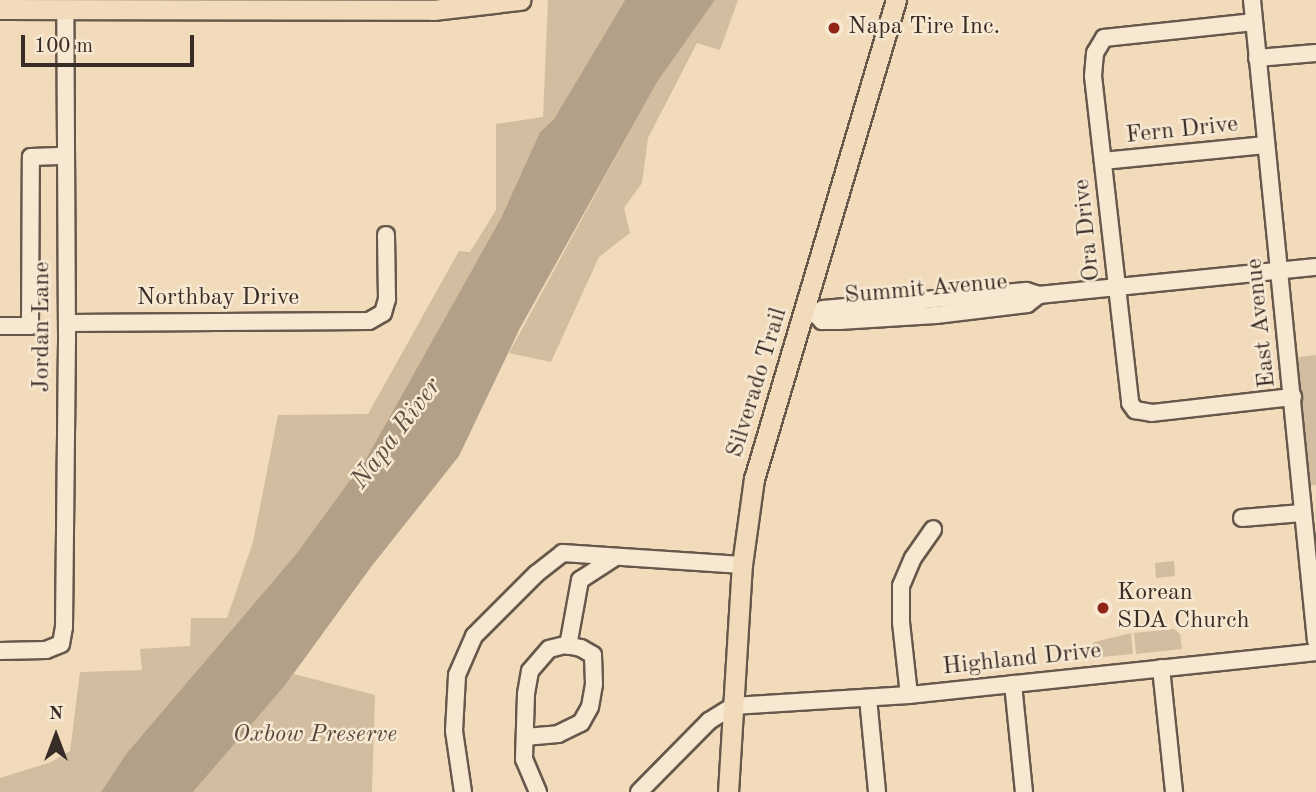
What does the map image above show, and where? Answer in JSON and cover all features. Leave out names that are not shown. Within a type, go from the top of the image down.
[{"type":"main road","points":[[0,9],[193,4],[433,10],[520,0]]},
{"type":"main road","name":"Silverado Trail","points":[[728,792],[742,565],[754,480],[811,314],[892,5]]},
{"type":"street","name":"East Avenue","points":[[1252,0],[1316,641]]},
{"type":"street","name":"Jordan Lane","points":[[0,651],[46,650],[61,644],[64,627],[67,323],[65,9]]},
{"type":"street","name":"Ora Drive","points":[[1254,22],[1104,38],[1095,53],[1093,76],[1127,396],[1135,410],[1152,413],[1293,397]]},
{"type":"street","points":[[1257,58],[1316,53]]},
{"type":"street","name":"Fern Drive","points":[[1103,161],[1265,145]]},
{"type":"street","points":[[0,326],[30,326],[31,157],[66,156]]},
{"type":"street","name":"Northbay Drive","points":[[67,323],[369,321],[383,313],[387,299],[386,235]]},
{"type":"street","name":"Summit Avenue","points":[[811,314],[823,309],[1026,291],[1040,296],[1316,267]]},
{"type":"street","points":[[1242,518],[1303,513]]},
{"type":"street","points":[[909,695],[901,622],[901,586],[913,558],[933,529]]},
{"type":"street","points":[[463,792],[453,731],[457,675],[474,636],[536,574],[563,553],[742,565]]},
{"type":"street","points":[[568,646],[580,580],[614,558]]},
{"type":"street","points":[[524,737],[558,734],[581,723],[590,707],[594,684],[593,655],[580,648],[568,646],[550,649],[530,671],[526,694],[524,737],[524,759],[538,792]]},
{"type":"street","name":"Highland Drive","points":[[733,706],[909,695],[1316,652]]},
{"type":"street","points":[[1161,668],[1174,792]]},
{"type":"street","points":[[1013,684],[1024,792]]},
{"type":"street","points":[[868,698],[877,792]]},
{"type":"street","points":[[639,792],[709,721],[733,706]]},
{"type":"green space","points":[[548,0],[625,0],[554,119],[540,132],[501,218],[367,457],[346,489],[297,553],[126,754],[101,792],[0,792],[0,778],[51,762],[70,751],[80,672],[142,670],[140,649],[190,646],[191,618],[227,618],[253,542],[278,415],[368,414],[459,251],[470,252],[496,210],[496,124],[543,117]]},
{"type":"green space","points":[[715,0],[738,0],[720,50],[697,43],[648,138],[642,183],[624,208],[630,233],[599,257],[551,362],[509,353],[657,81]]},
{"type":"green space","points":[[1316,355],[1316,485],[1300,487],[1289,358]]},
{"type":"green space","points":[[1174,561],[1175,576],[1156,578],[1155,563]]},
{"type":"green space","points":[[1174,629],[1180,634],[1182,649],[1136,654],[1134,633]]},
{"type":"green space","points":[[1131,633],[1133,654],[1091,658],[1090,647],[1094,642]]},
{"type":"green space","name":"Oxbow Preserve","points":[[294,674],[375,695],[372,792],[193,792]]},
{"type":"water","name":"Napa River","points":[[625,0],[715,0],[657,82],[520,328],[459,456],[371,567],[286,684],[193,792],[101,792],[126,754],[297,553],[367,457],[501,218],[540,132],[554,119]]},
{"type":"place","name":"Napa Tire Inc.","points":[[834,28]]},
{"type":"place","name":"Korean SDA Church","points":[[1103,608]]}]
